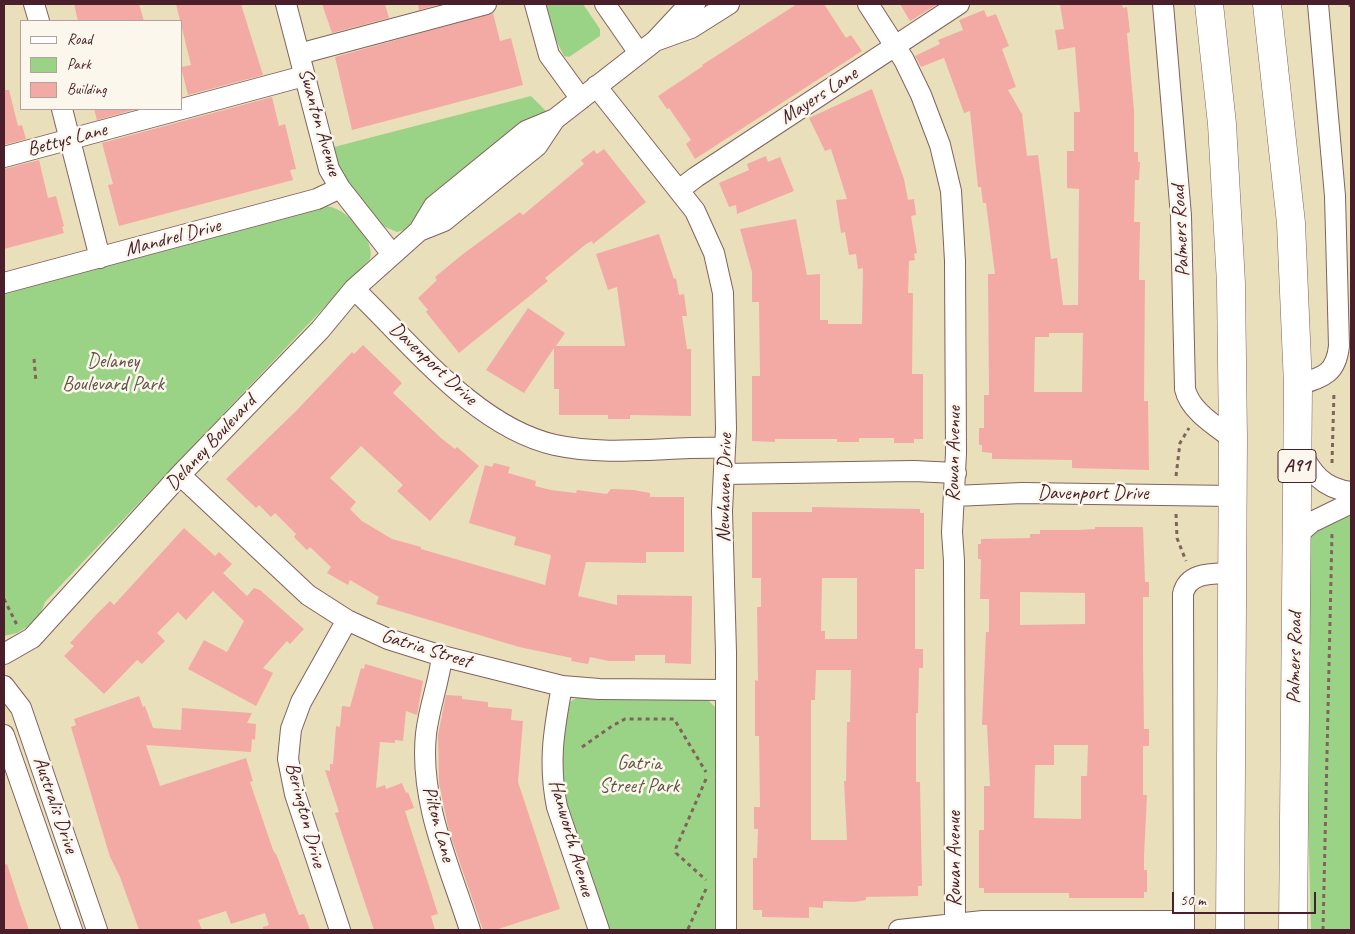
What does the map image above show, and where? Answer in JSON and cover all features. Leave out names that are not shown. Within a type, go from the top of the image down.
[{"type":"highway","points":[[1209,4],[1222,124],[1231,283],[1233,439],[1230,930]]},
{"type":"highway","name":"Palmers Road","points":[[1267,4],[1291,223],[1298,385],[1292,930]]},
{"type":"street","points":[[34,4],[39,20]]},
{"type":"street","name":"Swanton Avenue","points":[[286,4],[329,169],[340,188],[392,254]]},
{"type":"street","points":[[300,54],[486,4]]},
{"type":"street","points":[[535,4],[549,55],[581,99]]},
{"type":"street","points":[[605,4],[639,53]]},
{"type":"street","name":"Delaney Boulevard","points":[[4,654],[32,638],[180,475],[320,330],[354,289],[419,231],[444,221],[537,146],[555,119],[656,41],[682,12],[694,4]]},
{"type":"street","name":"Delaney Boulevard","points":[[656,41],[690,28],[729,4]]},
{"type":"street","name":"Rowan Avenue","points":[[868,4],[912,76],[931,119],[944,160],[950,191],[955,252],[956,473],[952,532],[954,561],[955,924]]},
{"type":"street","name":"Mayers Lane","points":[[679,190],[959,4]]},
{"type":"street","name":"Palmers Road","points":[[1163,4],[1181,216],[1185,389],[1191,402],[1202,415],[1233,439]]},
{"type":"street","points":[[1298,385],[1318,378],[1333,368],[1338,359],[1335,205],[1319,12],[1344,5]]},
{"type":"street","name":"Bettys Lane","points":[[182,109],[304,76]]},
{"type":"street","name":"Newhaven Drive","points":[[596,86],[695,211],[705,231],[720,275],[725,317],[725,448],[722,511],[726,690],[726,930]]},
{"type":"street","points":[[62,110],[100,258]]},
{"type":"street","name":"Bettys Lane","points":[[4,157],[180,110]]},
{"type":"street","name":"Mandrel Drive","points":[[4,283],[317,199],[340,188]]},
{"type":"street","name":"Davenport Drive","points":[[354,289],[466,398],[506,426],[554,445],[606,450],[725,448]]},
{"type":"street","points":[[1298,447],[1312,473],[1342,490]]},
{"type":"street","points":[[724,474],[914,471],[956,473]]},
{"type":"street","name":"Gatria Street","points":[[180,475],[308,595],[347,620],[388,639],[442,656],[562,686],[599,689],[726,690]]},
{"type":"street","name":"Davenport Drive","points":[[954,496],[1022,493],[1232,496]]},
{"type":"street","points":[[1297,535],[1312,522],[1351,503]]},
{"type":"street","points":[[912,929],[983,921],[1184,926],[1183,594],[1185,586],[1192,579],[1202,575],[1232,573]]},
{"type":"street","name":"Berington Drive","points":[[340,930],[295,794],[288,758],[291,729],[301,702],[347,620]]},
{"type":"street","name":"Pilton Lane","points":[[442,656],[440,678],[426,735],[426,784],[434,820],[470,930]]},
{"type":"street","name":"Australis Drive","points":[[4,686],[22,708],[97,930]]},
{"type":"street","name":"Hanworth Avenue","points":[[562,686],[552,746],[553,788],[593,929]]},
{"type":"street","name":"Australis Drive","points":[[4,735],[72,930]]},
{"type":"path","points":[[34,358],[36,382]]},
{"type":"path","points":[[1333,368],[1335,400],[1331,457],[1342,490]]},
{"type":"path","points":[[1323,930],[1332,511]]},
{"type":"path","points":[[582,747],[618,722],[667,718],[676,722],[701,763],[706,772],[706,779],[676,848],[679,858],[704,877],[706,883],[706,889],[688,929]]},
{"type":"green space","points":[[546,4],[583,4],[600,29],[600,36],[569,57],[564,56],[555,38]]},
{"type":"green space","points":[[531,96],[549,114],[533,120],[523,121],[434,192],[424,203],[418,218],[407,229],[397,232],[383,226],[351,187],[339,167],[334,147]]},
{"type":"green space","name":"Delaney Boulevard Park","points":[[325,206],[333,207],[357,225],[368,243],[371,251],[370,259],[45,602],[39,617],[17,633],[4,636],[4,291]]},
{"type":"green space","points":[[1351,510],[1351,930],[1311,930],[1301,537]]},
{"type":"green space","name":"Gatria Street Park","points":[[578,697],[707,699],[716,708],[716,930],[606,930],[566,810],[558,758],[568,703]]},
{"type":"building","points":[[74,4],[139,4],[144,20],[78,20]]},
{"type":"building","points":[[176,4],[241,4],[263,75],[188,95],[182,67],[191,65],[182,28],[182,20],[180,20]]},
{"type":"building","points":[[322,4],[385,4],[389,18],[332,33]]},
{"type":"building","points":[[418,4],[441,4],[419,10]]},
{"type":"building","points":[[797,4],[824,4],[846,38],[851,35],[862,51],[695,159],[686,144],[691,140],[669,108],[667,109],[658,96],[702,65]]},
{"type":"building","points":[[900,4],[938,4],[910,21]]},
{"type":"building","points":[[1122,4],[1123,8],[1127,7],[1130,32],[1127,33],[1134,111],[1134,152],[1138,152],[1138,162],[1140,162],[1139,180],[1135,180],[1134,222],[1140,222],[1139,280],[1145,280],[1144,401],[1148,401],[1149,470],[1072,468],[1072,460],[992,459],[992,453],[982,452],[982,445],[979,445],[979,428],[984,428],[984,395],[989,395],[988,274],[995,274],[986,203],[983,203],[981,187],[978,187],[970,111],[964,113],[944,58],[921,67],[915,56],[940,44],[938,40],[963,30],[959,20],[984,10],[987,17],[996,14],[1009,46],[1002,49],[1016,87],[1008,90],[1022,114],[1027,156],[1038,155],[1051,259],[1057,258],[1063,305],[1078,305],[1079,189],[1067,188],[1067,151],[1074,151],[1074,112],[1080,112],[1075,47],[1058,50],[1055,30],[1064,29],[1060,5]],"holes":[[[1049,333],[1083,333],[1082,392],[1034,392],[1035,337],[1049,337]]]},
{"type":"building","points":[[493,13],[500,41],[511,38],[523,85],[352,130],[335,57]]},
{"type":"building","points":[[872,89],[904,179],[908,200],[914,199],[916,215],[911,216],[917,253],[914,254],[915,260],[909,261],[908,293],[913,293],[912,374],[923,374],[923,439],[914,439],[914,443],[894,443],[894,438],[859,438],[859,442],[837,442],[837,439],[775,439],[775,442],[752,441],[752,376],[760,376],[759,302],[752,302],[752,272],[740,229],[796,219],[807,275],[820,274],[820,320],[828,320],[828,324],[862,324],[863,268],[858,269],[856,254],[849,255],[845,232],[841,233],[836,200],[847,199],[831,149],[825,151],[809,118]]},
{"type":"building","points":[[4,90],[9,90],[18,126],[22,125],[26,139],[4,145]]},
{"type":"building","points":[[272,97],[279,126],[285,124],[296,169],[290,170],[293,180],[119,226],[108,185],[113,184],[102,143]]},
{"type":"building","points":[[94,110],[133,110],[97,120]]},
{"type":"building","points":[[604,149],[646,202],[593,244],[592,241],[586,244],[545,278],[548,281],[459,353],[426,312],[428,310],[418,298],[437,280],[435,277],[463,254],[520,212],[523,215],[584,164],[581,160],[594,150],[597,154]]},
{"type":"building","points":[[766,156],[768,162],[780,157],[794,191],[737,214],[736,205],[729,207],[719,183],[749,170],[747,164]]},
{"type":"building","points":[[39,160],[48,198],[56,196],[64,233],[4,249],[4,169]]},
{"type":"building","points":[[659,234],[674,279],[676,278],[679,295],[684,294],[687,316],[682,316],[687,349],[691,349],[691,416],[630,415],[630,419],[608,419],[608,415],[559,415],[559,389],[554,389],[554,348],[524,393],[486,370],[528,308],[565,333],[556,346],[625,346],[617,287],[608,290],[596,254]]},
{"type":"building","points":[[363,345],[402,383],[393,393],[441,438],[455,449],[457,447],[479,466],[430,521],[397,491],[403,485],[361,446],[330,478],[356,502],[350,509],[362,521],[392,539],[545,585],[551,555],[514,545],[516,537],[469,523],[485,465],[492,467],[494,463],[510,467],[508,473],[536,481],[535,486],[551,490],[576,493],[577,490],[607,494],[611,489],[634,490],[650,493],[650,497],[684,497],[684,552],[646,552],[646,563],[586,562],[578,596],[617,605],[617,595],[692,596],[691,664],[665,663],[665,655],[635,655],[635,661],[609,661],[590,657],[588,664],[571,661],[572,658],[519,647],[376,604],[379,597],[350,580],[348,585],[327,573],[331,567],[310,547],[307,550],[294,537],[296,534],[275,513],[271,517],[259,505],[256,508],[226,479],[297,410],[352,352],[354,354]]},
{"type":"building","points":[[812,507],[920,509],[920,513],[924,513],[924,569],[915,569],[915,649],[923,649],[923,668],[919,668],[918,713],[916,713],[916,782],[920,782],[922,886],[918,886],[918,896],[866,897],[866,900],[855,902],[823,901],[823,908],[809,907],[809,918],[762,917],[762,910],[753,910],[753,858],[757,858],[758,829],[754,829],[754,807],[760,807],[759,736],[755,736],[755,680],[758,681],[757,607],[761,607],[761,578],[752,578],[752,512],[812,512]],"holes":[[[822,578],[857,578],[857,639],[825,639],[825,631],[821,631]],[[816,670],[851,670],[850,722],[847,722],[846,781],[844,781],[847,840],[811,840],[811,700],[815,700]]]},
{"type":"building","points":[[1095,527],[1143,527],[1145,582],[1149,582],[1149,597],[1143,597],[1144,729],[1149,729],[1149,746],[1143,746],[1143,795],[1147,795],[1144,870],[1147,870],[1147,892],[1144,892],[1144,898],[1069,898],[1069,893],[984,893],[984,888],[979,888],[979,830],[984,830],[984,786],[990,786],[987,725],[982,725],[986,632],[989,632],[989,599],[980,599],[981,559],[978,559],[978,544],[981,544],[981,539],[1030,538],[1030,534],[1040,534],[1040,530],[1095,529]],"holes":[[[1020,592],[1085,593],[1085,624],[1020,625]],[[1054,745],[1088,745],[1087,776],[1081,776],[1081,819],[1034,818],[1035,765],[1054,765]]]},
{"type":"building","points":[[184,528],[215,556],[219,552],[232,564],[223,573],[247,596],[254,588],[260,590],[304,629],[290,644],[287,641],[263,668],[273,673],[256,706],[188,669],[204,640],[227,652],[244,621],[213,591],[186,620],[178,612],[157,633],[165,641],[142,664],[137,660],[104,694],[64,656],[74,646],[70,643],[94,617],[110,601],[114,605]]},
{"type":"building","points":[[365,664],[423,681],[417,715],[406,711],[403,741],[395,740],[395,743],[380,742],[376,788],[385,785],[386,789],[402,783],[406,793],[408,792],[414,808],[405,811],[438,914],[431,916],[435,930],[374,930],[335,813],[339,812],[325,770],[330,771],[330,764],[333,764],[336,726],[340,727],[342,706],[350,707],[361,668],[364,669]]},
{"type":"building","points":[[446,695],[462,696],[462,699],[488,702],[488,707],[512,709],[511,720],[523,721],[518,782],[560,909],[495,930],[483,930],[449,831],[439,783],[438,735]]},
{"type":"building","points":[[139,696],[153,728],[181,730],[182,708],[252,713],[247,723],[256,724],[255,740],[252,739],[251,752],[146,745],[160,786],[246,758],[253,781],[250,782],[273,850],[299,915],[304,914],[310,930],[263,930],[263,927],[269,925],[265,913],[231,924],[226,911],[198,920],[202,930],[139,930],[120,877],[110,857],[71,727],[76,725],[74,719]]},
{"type":"building","points":[[7,864],[29,930],[4,930],[4,865]]}]
